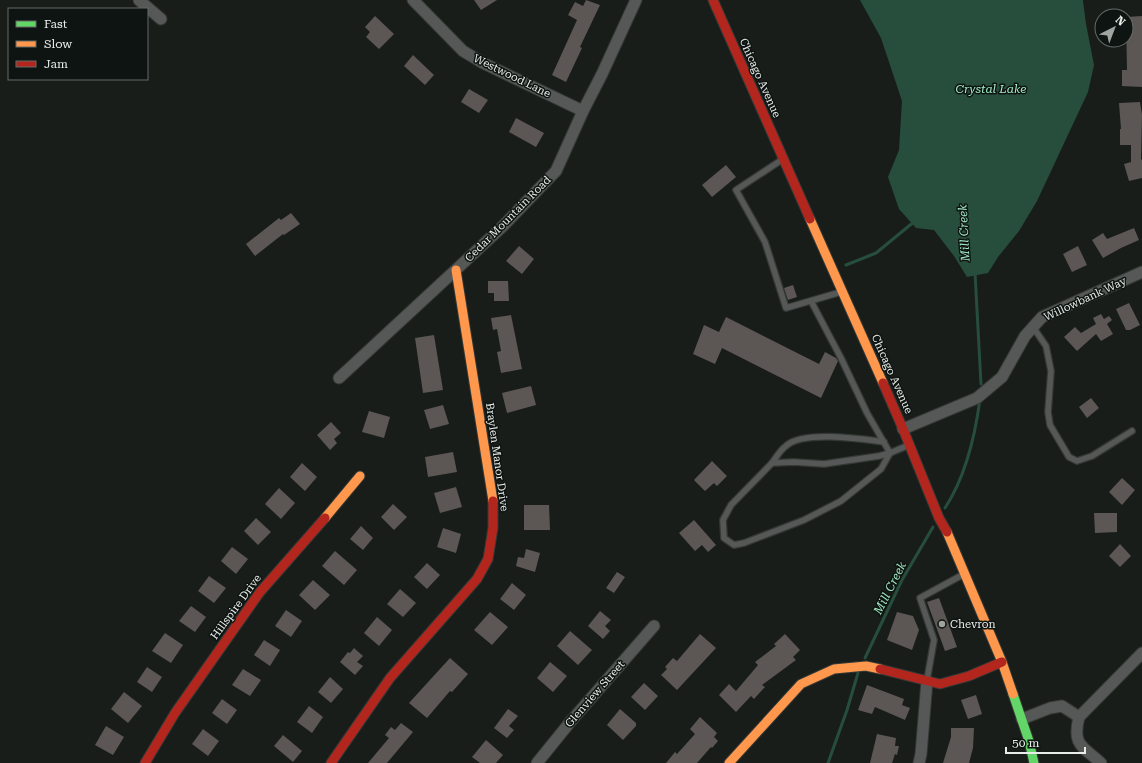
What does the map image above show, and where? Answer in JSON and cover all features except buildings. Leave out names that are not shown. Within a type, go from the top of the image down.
[{"type":"street","points":[[139,0],[148,8]]},
{"type":"street","name":"Westwood Lane","points":[[414,0],[463,51],[483,63],[583,111]]},
{"type":"street","name":"Cedar Mountain Road","points":[[339,378],[502,227],[556,171],[636,0]]},
{"type":"street","name":"Chicago Avenue","points":[[713,0],[903,429],[939,518],[948,534],[965,574],[1002,662],[1029,741],[1034,763]]},
{"type":"street","points":[[148,8],[161,20]]},
{"type":"street","name":"Braylen Manor Drive","points":[[331,763],[390,678],[477,579],[488,559],[493,528],[493,502],[456,270]]},
{"type":"street","name":"Willowbank Way","points":[[903,429],[977,398],[1002,377],[1024,336],[1042,317],[1142,272]]},
{"type":"street","name":"Hillspire Drive","points":[[150,761],[175,713],[260,592],[316,530],[360,476]]},
{"type":"street","name":"Glenview Street","points":[[537,763],[571,721],[654,626]]},
{"type":"street","points":[[1101,763],[1078,742],[1076,730],[1080,717],[1142,653]]},
{"type":"street","points":[[729,763],[801,684],[834,669],[866,666],[940,684],[969,676],[1002,662]]},
{"type":"street","points":[[919,763],[927,681]]},
{"type":"street","points":[[1022,719],[1050,708],[1062,706],[1080,717]]},
{"type":"lane","points":[[783,159],[736,190],[766,242],[786,308],[842,292]]},
{"type":"lane","points":[[811,301],[841,358],[867,413],[890,453]]},
{"type":"lane","points":[[1032,327],[1046,346],[1051,371],[1048,412],[1050,425],[1069,457],[1077,461],[1092,456],[1132,431]]},
{"type":"lane","points":[[884,442],[851,438],[807,437],[786,445],[772,463],[731,505],[723,520],[724,538],[734,545],[744,543],[804,520],[841,501],[880,469],[890,453]]},
{"type":"lane","points":[[772,463],[794,462],[824,464],[879,456],[910,445]]},
{"type":"lane","points":[[927,681],[934,640],[920,598],[965,574]]},
{"type":"water","name":"Crystal Lake","points":[[860,0],[1083,0],[1094,65],[1088,92],[1037,201],[1019,231],[998,257],[988,273],[967,277],[954,256],[934,230],[916,228],[899,209],[888,177],[899,150],[902,101],[881,38]]},
{"type":"waterway","points":[[846,265],[876,253],[915,221]]},
{"type":"waterway","name":"Mill Creek","points":[[975,273],[981,384]]},
{"type":"waterway","name":"Mill Creek","points":[[945,508],[959,483],[964,469],[972,442],[980,399]]},
{"type":"waterway","name":"Mill Creek","points":[[865,658],[902,580],[933,527]]},
{"type":"waterway","name":"Mill Creek","points":[[828,763],[847,710],[858,673]]},
{"type":"traffic: fast","points":[[1013,694],[1029,741],[1034,763]]},
{"type":"traffic: slow","points":[[810,219],[883,383]]},
{"type":"traffic: slow","points":[[456,270],[493,501]]},
{"type":"traffic: slow","points":[[325,518],[360,476]]},
{"type":"traffic: slow","points":[[947,532],[1002,662],[1013,694]]},
{"type":"traffic: slow","points":[[729,763],[801,684],[834,669],[866,666],[880,669]]},
{"type":"traffic: jam","points":[[713,0],[810,219]]},
{"type":"traffic: jam","points":[[883,383],[939,518],[947,532]]},
{"type":"traffic: jam","points":[[331,763],[390,678],[477,579],[488,559],[493,528],[493,501]]},
{"type":"traffic: jam","points":[[145,763],[175,713],[260,592],[325,518]]},
{"type":"traffic: jam","points":[[880,669],[940,684],[969,676],[1002,662]]},
{"type":"place","name":"Chevron","points":[[942,624]]}]
